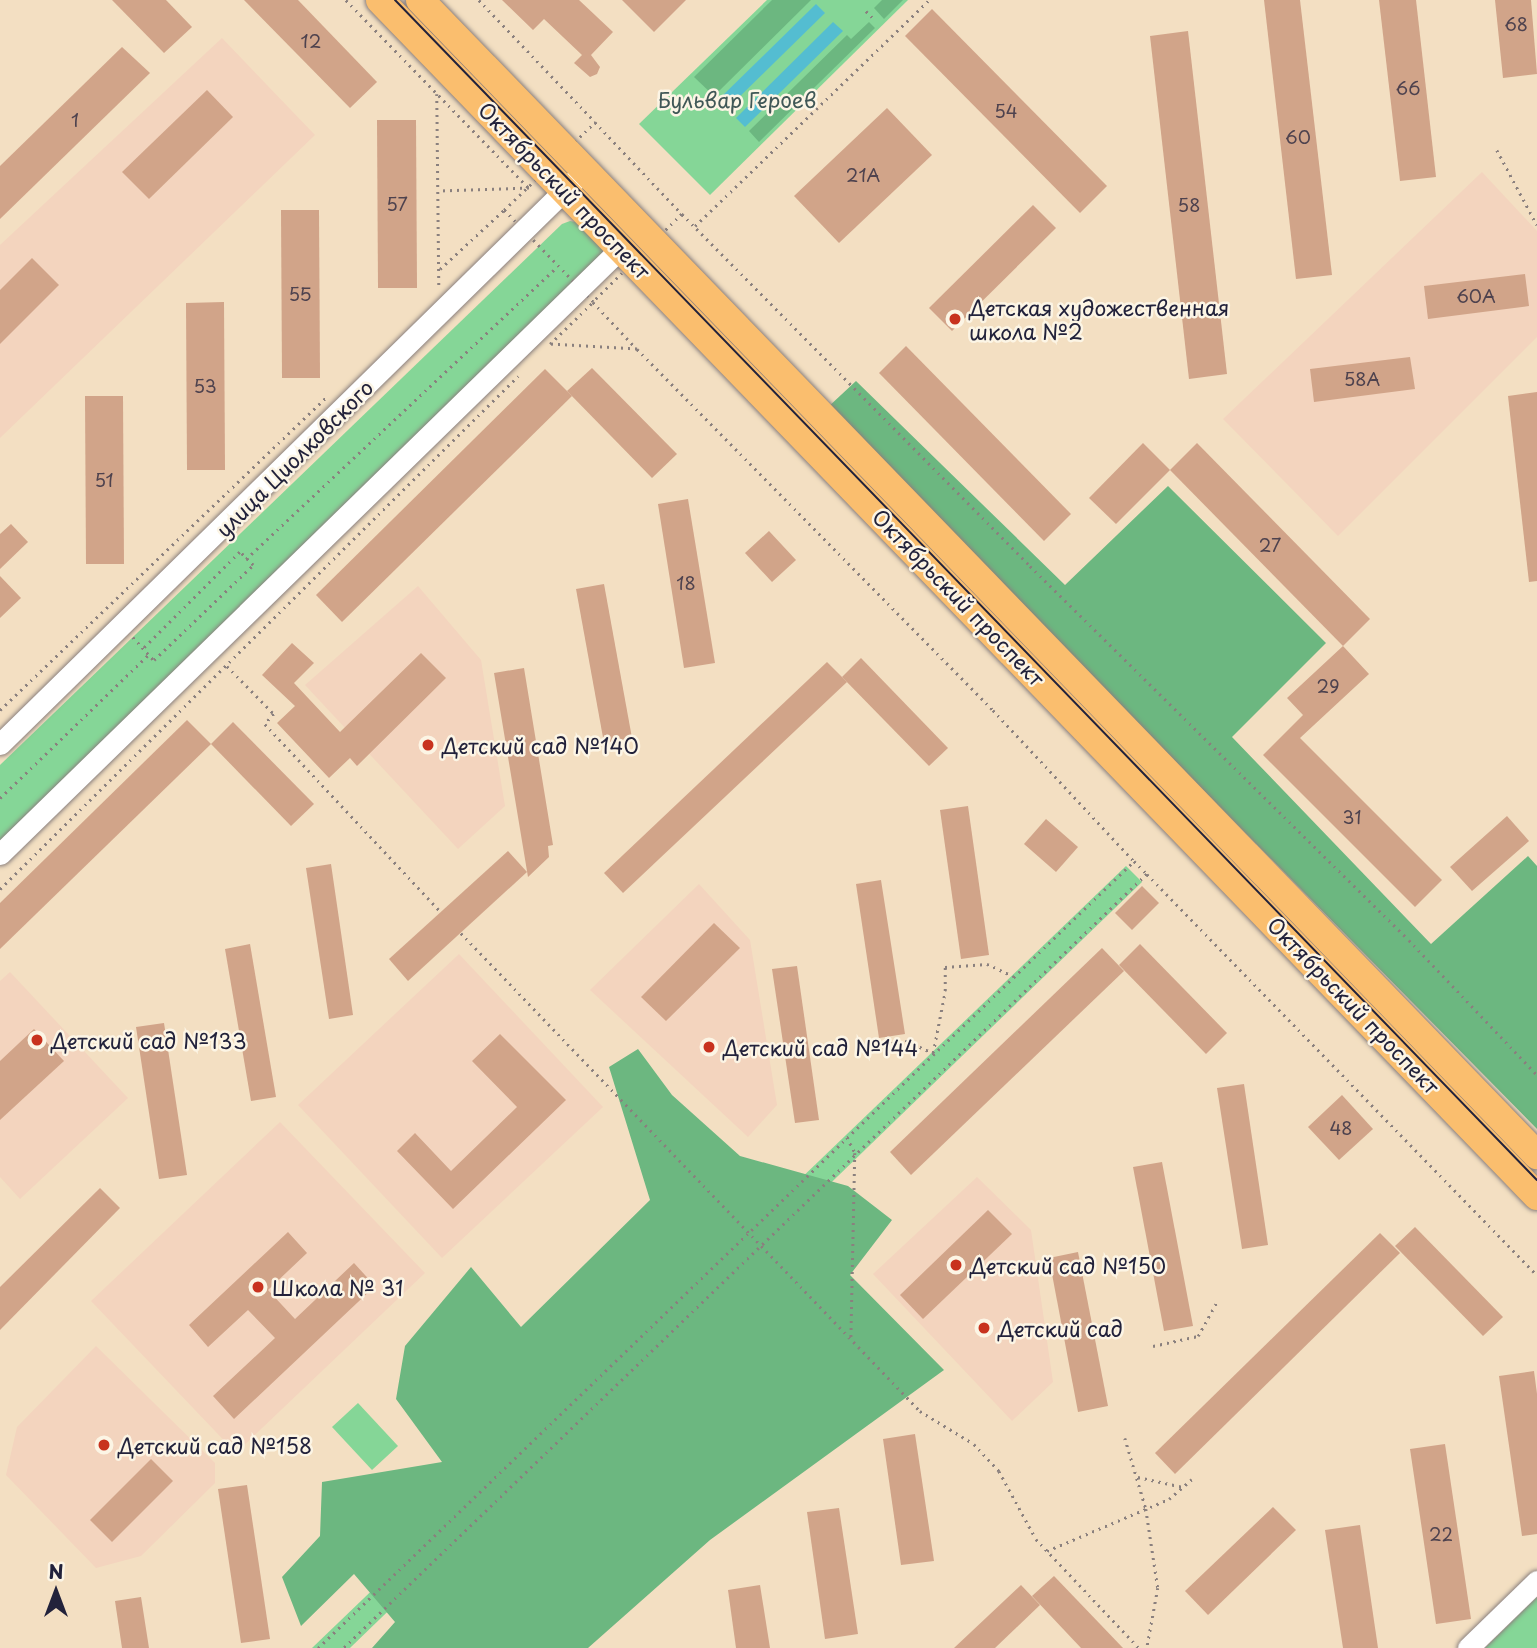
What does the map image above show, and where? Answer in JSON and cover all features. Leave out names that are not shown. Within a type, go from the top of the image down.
[{"type":"main road","name":"Октябрьский проспект","points":[[380,0],[1358,989],[1537,1155]]},
{"type":"main road","name":"Октябрьский проспект","points":[[420,0],[586,169],[1358,989],[1537,1196]]},
{"type":"street","name":"улица Циолковского","points":[[0,744],[586,169]]},
{"type":"street","points":[[0,854],[622,247]]},
{"type":"street","points":[[1468,1648],[1537,1581]]},
{"type":"path","points":[[346,0],[528,188],[439,191]]},
{"type":"path","points":[[479,0],[595,122]]},
{"type":"path","points":[[695,226],[929,0]]},
{"type":"path","points":[[866,11],[875,20]]},
{"type":"path","points":[[434,292],[440,287],[437,94]]},
{"type":"path","points":[[1497,150],[1537,225]]},
{"type":"path","points":[[440,269],[504,210]]},
{"type":"path","points":[[682,214],[1030,566],[1409,940],[1537,1075]]},
{"type":"path","points":[[246,559],[557,267]]},
{"type":"path","points":[[637,349],[550,344],[593,302],[993,710],[1134,861],[1537,1275]]},
{"type":"path","points":[[0,889],[521,373]]},
{"type":"path","points":[[0,710],[328,395]]},
{"type":"path","points":[[144,649],[240,552],[253,565],[154,660]]},
{"type":"path","points":[[0,798],[149,654]]},
{"type":"path","points":[[227,666],[274,715],[265,724],[442,913]]},
{"type":"path","points":[[318,1648],[1134,861]]},
{"type":"path","points":[[344,1648],[1147,874]]},
{"type":"path","points":[[461,933],[920,1411],[974,1444],[999,1471],[1036,1539],[1139,1648]]},
{"type":"path","points":[[933,1053],[945,991],[945,967],[987,964],[1014,976]]},
{"type":"path","points":[[864,1048],[907,1041],[933,1053]]},
{"type":"path","points":[[847,1137],[855,1153],[851,1340]]},
{"type":"path","points":[[1153,1346],[1198,1336],[1217,1302]]},
{"type":"path","points":[[1125,1437],[1146,1509],[1158,1588],[1147,1648]]},
{"type":"path","points":[[1136,1476],[1183,1487]]},
{"type":"path","points":[[1047,1551],[1169,1499],[1192,1479]]},
{"type":"shaded area","points":[[222,38],[315,135],[0,438],[0,245]]},
{"type":"shaded area","points":[[1482,172],[1537,231],[1537,337],[1338,536],[1223,419]]},
{"type":"shaded area","name":"Детский сад №140","points":[[418,586],[481,660],[505,806],[458,849],[305,685]]},
{"type":"shaded area","name":"Детский сад №144","points":[[699,884],[750,940],[777,1105],[748,1137],[590,990]]},
{"type":"shaded area","name":"Школа № 31","points":[[459,954],[603,1107],[442,1258],[298,1105]]},
{"type":"shaded area","name":"Детский сад №133","points":[[10,972],[128,1098],[20,1199],[0,1177],[0,981]]},
{"type":"shaded area","name":"Школа № 31","points":[[280,1122],[425,1273],[236,1453],[91,1301]]},
{"type":"shaded area","name":"Детский сад","points":[[977,1177],[1031,1230],[1053,1382],[1012,1421],[873,1274]]},
{"type":"shaded area","name":"Детский сад №158","points":[[96,1346],[215,1463],[215,1483],[141,1556],[96,1568],[6,1475],[17,1427]]},
{"type":"green space","name":"Бульвар Героев","points":[[767,0],[908,0],[710,195],[639,124]]},
{"type":"green space","points":[[772,0],[811,0],[714,96],[694,77]]},
{"type":"green space","points":[[882,0],[903,0],[884,19],[874,8]]},
{"type":"green space","points":[[869,22],[875,28],[759,142],[749,131],[847,35],[851,39]]},
{"type":"green space","points":[[570,221],[586,224],[605,254],[0,842],[0,765],[562,224]]},
{"type":"green space","points":[[856,381],[1065,585],[1168,486],[1326,643],[1232,737],[1431,944],[1528,856],[1537,866],[1537,1129],[827,408]]},
{"type":"green space","points":[[1126,866],[1142,882],[350,1648],[312,1648]]},
{"type":"green space","points":[[638,1049],[672,1095],[740,1156],[848,1186],[892,1220],[850,1275],[944,1370],[710,1540],[588,1648],[372,1648],[395,1622],[354,1574],[301,1626],[282,1577],[320,1536],[322,1482],[442,1462],[396,1399],[405,1346],[471,1267],[521,1327],[650,1200],[609,1067]]},
{"type":"green space","points":[[358,1403],[398,1446],[372,1470],[332,1427]]},
{"type":"green space","points":[[1537,1597],[1537,1648],[1485,1648]]},
{"type":"water","points":[[816,4],[825,13],[727,109],[718,100]]},
{"type":"water","points":[[833,22],[843,31],[745,127],[736,118]]},
{"type":"building","points":[[112,0],[166,0],[192,27],[164,53]]},
{"type":"building","points":[[244,0],[298,0],[377,82],[350,108]]},
{"type":"building","points":[[502,0],[579,0],[613,32],[591,55],[600,67],[597,74],[590,77],[574,63],[582,55],[544,19],[533,30]]},
{"type":"building","points":[[622,0],[686,0],[654,32]]},
{"type":"building","points":[[1264,0],[1300,0],[1332,275],[1296,279]]},
{"type":"building","points":[[1379,0],[1416,0],[1436,177],[1400,181]]},
{"type":"building","points":[[1495,0],[1531,0],[1537,74],[1503,78]]},
{"type":"building","points":[[932,9],[1107,186],[1080,213],[905,36]]},
{"type":"building","points":[[1188,31],[1227,374],[1189,379],[1150,36]]},
{"type":"building","points":[[122,47],[150,73],[0,219],[0,166]]},
{"type":"building","points":[[207,90],[233,117],[149,199],[122,172]]},
{"type":"building","points":[[887,108],[932,155],[839,243],[794,196]]},
{"type":"building","points":[[377,120],[416,120],[417,288],[378,288]]},
{"type":"building","points":[[1033,205],[1056,228],[952,331],[929,308]]},
{"type":"building","points":[[281,210],[319,210],[320,378],[282,378]]},
{"type":"building","points":[[32,258],[59,285],[0,344],[0,290]]},
{"type":"building","points":[[1525,274],[1529,306],[1428,319],[1424,286]]},
{"type":"building","points":[[224,302],[225,470],[187,470],[186,303]]},
{"type":"building","points":[[906,346],[1071,514],[1044,541],[879,373]]},
{"type":"building","points":[[1410,357],[1415,389],[1314,402],[1310,369]]},
{"type":"building","points":[[592,368],[677,454],[652,478],[567,391]]},
{"type":"building","points":[[545,369],[572,396],[342,622],[316,595]]},
{"type":"building","points":[[1537,392],[1537,581],[1529,582],[1508,396]]},
{"type":"building","points":[[85,396],[123,396],[124,564],[86,564]]},
{"type":"building","points":[[1143,443],[1170,470],[1116,524],[1089,498]]},
{"type":"building","points":[[1197,443],[1370,619],[1343,646],[1170,470]]},
{"type":"building","points":[[688,499],[715,663],[684,668],[658,504]]},
{"type":"building","points":[[11,524],[28,542],[0,569],[0,534]]},
{"type":"building","points":[[769,531],[796,560],[772,582],[745,553]]},
{"type":"building","points":[[0,576],[21,598],[0,618]]},
{"type":"building","points":[[604,584],[632,738],[604,743],[576,589]]},
{"type":"building","points":[[292,643],[314,663],[294,683],[340,732],[421,653],[446,678],[357,766],[350,758],[329,778],[277,723],[295,706],[262,675]]},
{"type":"building","points":[[1343,646],[1369,674],[1300,738],[1442,880],[1415,907],[1263,755],[1303,715],[1287,698]]},
{"type":"building","points":[[861,658],[948,748],[929,766],[842,677]]},
{"type":"building","points":[[827,662],[847,682],[623,893],[604,873]]},
{"type":"building","points":[[524,668],[553,845],[548,846],[549,857],[528,877],[494,673]]},
{"type":"building","points":[[187,720],[211,744],[0,949],[0,903]]},
{"type":"building","points":[[233,722],[314,804],[291,826],[211,744]]},
{"type":"building","points":[[968,806],[989,955],[961,959],[940,810]]},
{"type":"building","points":[[1507,816],[1529,841],[1472,891],[1450,867]]},
{"type":"building","points":[[1046,819],[1078,847],[1056,872],[1024,844]]},
{"type":"building","points":[[508,851],[527,872],[408,981],[389,959]]},
{"type":"building","points":[[331,864],[353,1015],[329,1019],[306,868]]},
{"type":"building","points":[[881,880],[905,1034],[879,1038],[856,884]]},
{"type":"building","points":[[1142,886],[1159,903],[1132,930],[1115,913]]},
{"type":"building","name":"Детский сад №144","points":[[714,923],[740,948],[666,1021],[641,997]]},
{"type":"building","points":[[250,944],[276,1097],[251,1101],[225,949]]},
{"type":"building","points":[[1140,944],[1227,1033],[1206,1054],[1119,965]]},
{"type":"building","points":[[1102,948],[1124,971],[911,1175],[890,1152]]},
{"type":"building","points":[[797,966],[819,1120],[795,1123],[772,969]]},
{"type":"building","points":[[164,1023],[187,1175],[159,1179],[136,1027]]},
{"type":"building","name":"Детский сад №133","points":[[34,1029],[64,1061],[0,1120],[0,1061]]},
{"type":"building","points":[[500,1034],[566,1100],[453,1209],[397,1151],[415,1133],[451,1171],[517,1107],[472,1061]]},
{"type":"building","points":[[1244,1084],[1268,1245],[1242,1249],[1217,1088]]},
{"type":"building","points":[[1342,1095],[1373,1129],[1339,1160],[1308,1127]]},
{"type":"building","points":[[1162,1162],[1193,1326],[1164,1331],[1133,1167]]},
{"type":"building","points":[[100,1188],[120,1208],[0,1330],[0,1287]]},
{"type":"building","name":"Детский сад №150","points":[[988,1210],[1012,1234],[923,1319],[900,1295]]},
{"type":"building","points":[[1415,1227],[1503,1317],[1483,1336],[1395,1246]]},
{"type":"building","points":[[288,1232],[307,1253],[268,1290],[295,1319],[354,1263],[375,1286],[234,1419],[213,1396],[275,1338],[248,1310],[208,1347],[189,1325]]},
{"type":"building","points":[[1380,1233],[1400,1253],[1175,1474],[1155,1453]]},
{"type":"building","points":[[1078,1252],[1108,1406],[1078,1412],[1049,1258]]},
{"type":"building","points":[[1534,1371],[1537,1394],[1537,1534],[1522,1536],[1499,1376]]},
{"type":"building","points":[[915,1434],[934,1561],[901,1565],[883,1439]]},
{"type":"building","points":[[1445,1444],[1471,1619],[1436,1624],[1410,1449]]},
{"type":"building","name":"Детский сад №158","points":[[151,1459],[173,1481],[112,1542],[90,1520]]},
{"type":"building","points":[[247,1485],[270,1639],[241,1643],[218,1489]]},
{"type":"building","points":[[1273,1507],[1296,1530],[1208,1615],[1185,1591]]},
{"type":"building","points":[[839,1508],[858,1634],[825,1639],[807,1512]]},
{"type":"building","points":[[1360,1525],[1378,1648],[1343,1648],[1325,1530]]},
{"type":"building","points":[[1054,1576],[1123,1648],[1081,1648],[1032,1596]]},
{"type":"building","points":[[760,1585],[770,1648],[736,1648],[728,1590]]},
{"type":"building","points":[[1021,1585],[1040,1605],[995,1648],[954,1648]]},
{"type":"building","points":[[141,1597],[149,1648],[122,1648],[115,1601]]},
{"type":"tram line","points":[[395,0],[1537,1180]]},
{"type":"place","name":"Детская художественная школа №2","points":[[955,319]]},
{"type":"place","name":"Детский сад №140","points":[[428,745]]},
{"type":"place","name":"Детский сад №133","points":[[37,1040]]},
{"type":"place","name":"Детский сад №144","points":[[709,1047]]},
{"type":"place","name":"Детский сад №150","points":[[956,1265]]},
{"type":"place","name":"Школа № 31","points":[[258,1287]]},
{"type":"place","name":"Детский сад","points":[[984,1328]]},
{"type":"place","name":"Детский сад №158","points":[[104,1445]]}]
